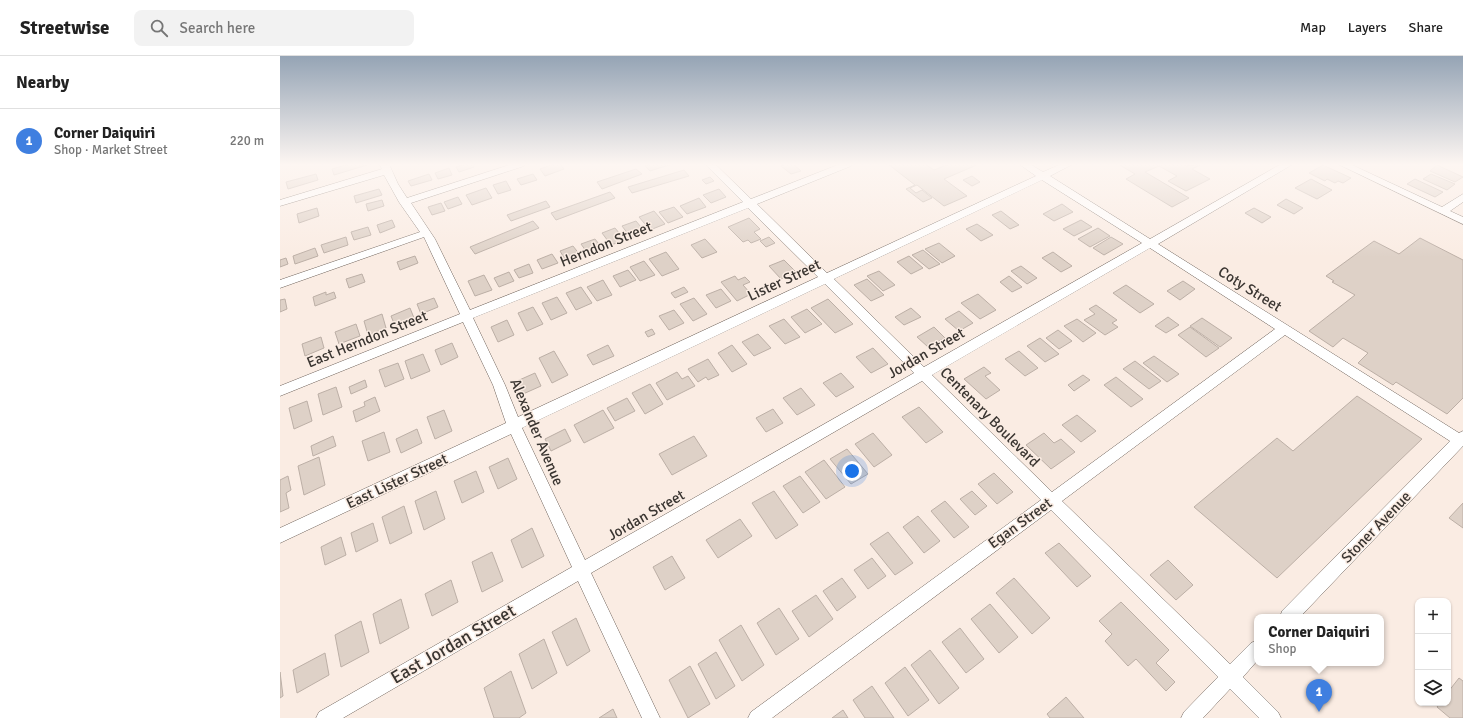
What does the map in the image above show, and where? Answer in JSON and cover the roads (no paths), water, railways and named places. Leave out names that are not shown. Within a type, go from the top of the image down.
[{"type":"street","points":[[280,203],[304,195]]},
{"type":"street","name":"Alexander Avenue","points":[[400,195],[426,233],[499,385],[514,426],[651,718]]},
{"type":"street","points":[[404,202],[426,195]]},
{"type":"street","name":"Centenary Boulevard","points":[[742,195],[1272,718]]},
{"type":"street","name":"Herndon Street","points":[[466,317],[770,195]]},
{"type":"street","name":"Lister Street","points":[[514,426],[1003,195]]},
{"type":"street","name":"Coty Street","points":[[1072,195],[1461,439]]},
{"type":"street","name":"Jordan Street","points":[[581,570],[1234,195]]},
{"type":"street","points":[[1409,195],[1463,221]]},
{"type":"street","points":[[1443,211],[1463,197]]},
{"type":"street","points":[[280,284],[426,233]]},
{"type":"street","name":"East Herndon Street","points":[[280,391],[466,317]]},
{"type":"street","name":"Egan Street","points":[[757,718],[1050,500],[1284,329]]},
{"type":"street","name":"East Lister Street","points":[[280,536],[514,426]]},
{"type":"street","name":"Stoner Avenue","points":[[1291,614],[1461,439]]},
{"type":"street","name":"East Jordan Street","points":[[325,718],[581,570]]},
{"type":"street","points":[[1190,718],[1254,652]]},
{"type":"place","name":"Corner Daiquiri","points":[[1319,712]]}]
